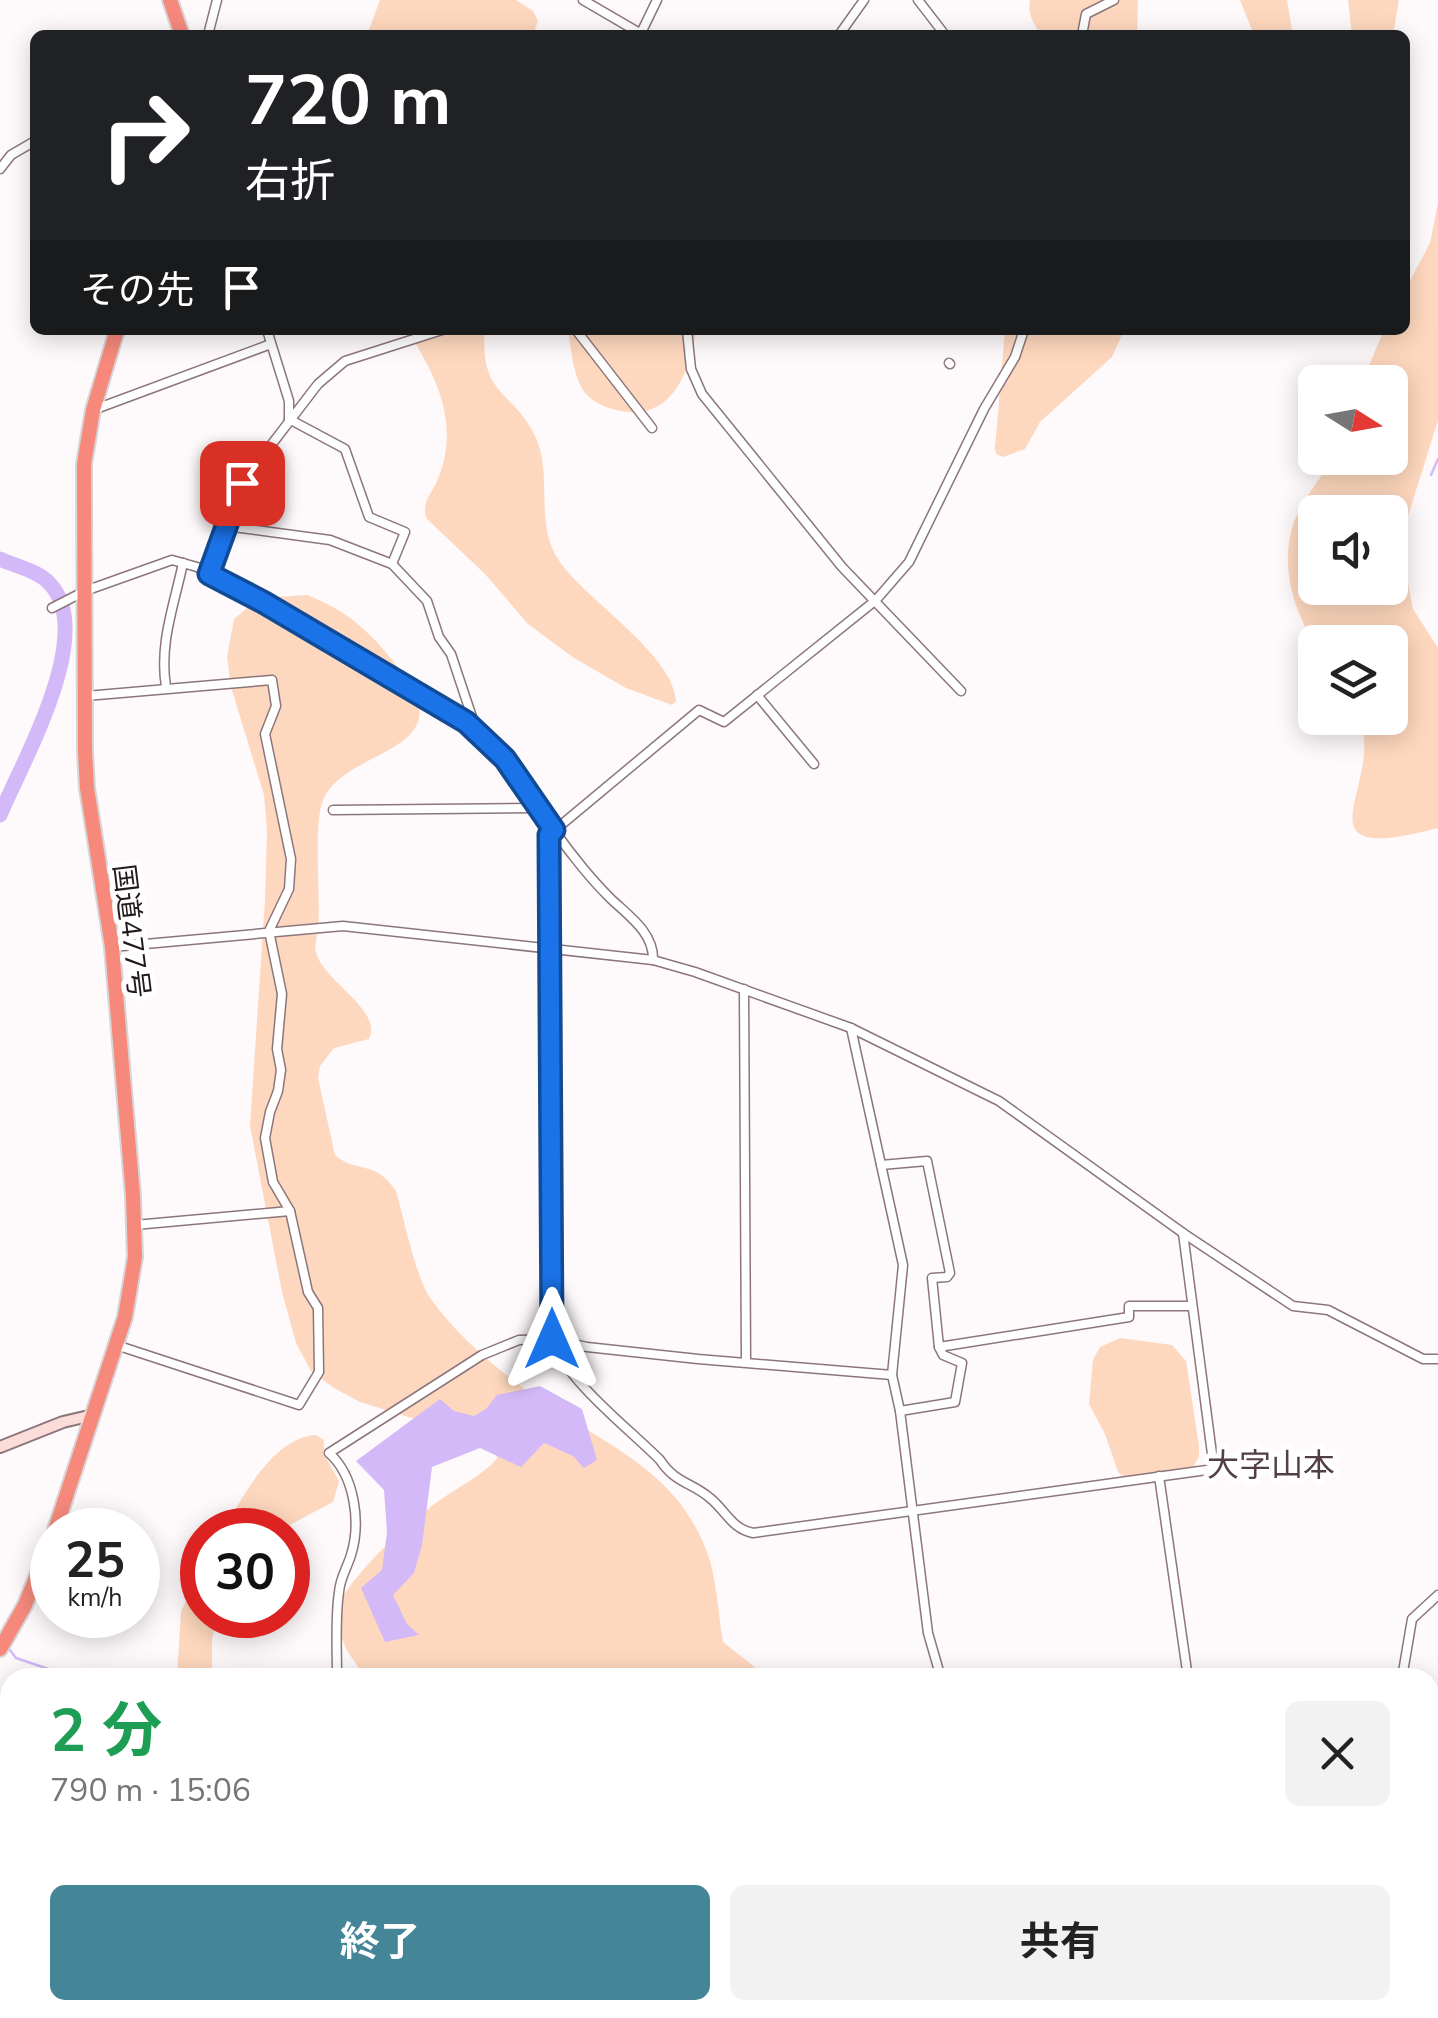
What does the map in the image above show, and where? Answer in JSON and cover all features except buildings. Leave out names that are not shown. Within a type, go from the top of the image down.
[{"type":"highway","points":[[170,0],[180,30]]},
{"type":"highway","name":"国道477号","points":[[62,1508],[131,1288],[135,1226],[112,946],[87,788],[79,596],[84,464],[92,410],[115,335]]},
{"type":"highway","points":[[4,1643],[30,1586]]},
{"type":"street","points":[[209,30],[217,0]]},
{"type":"street","points":[[583,0],[633,30]]},
{"type":"street","points":[[643,30],[656,0]]},
{"type":"street","points":[[843,30],[864,0]]},
{"type":"street","points":[[918,0],[941,30]]},
{"type":"street","points":[[1083,30],[1086,14],[1114,0]]},
{"type":"street","points":[[0,168],[30,144]]},
{"type":"street","points":[[268,335],[289,401],[289,418]]},
{"type":"street","points":[[209,574],[242,483],[318,384],[345,361],[426,335]]},
{"type":"street","points":[[580,335],[652,428]]},
{"type":"street","points":[[689,335],[692,369],[702,394],[842,567],[960,690]]},
{"type":"street","points":[[1022,335],[1015,357],[984,410],[909,562],[876,600],[724,722],[699,710],[549,835],[552,1339],[572,1372],[660,1460],[670,1476],[709,1497],[740,1530],[753,1532],[1214,1470],[1183,1232]]},
{"type":"street","points":[[92,410],[271,344]]},
{"type":"street","points":[[289,418],[345,449],[370,517],[405,532],[392,564]]},
{"type":"street","points":[[226,526],[330,540],[392,564],[426,600],[439,636],[451,654],[472,718],[466,722]]},
{"type":"street","points":[[52,608],[172,560],[263,602],[466,722],[505,759],[554,830],[605,893],[644,931],[654,948],[653,960]]},
{"type":"street","points":[[166,687],[163,641],[183,563]]},
{"type":"street","points":[[86,696],[272,680],[276,706],[264,734],[292,859],[289,888],[269,931],[282,994],[277,1050],[280,1080],[268,1125],[267,1156],[273,1182],[290,1211],[308,1292],[318,1308],[319,1372],[299,1405],[116,1345]]},
{"type":"street","points":[[757,694],[814,764]]},
{"type":"street","points":[[333,810],[538,808]]},
{"type":"street","points":[[112,946],[343,926],[653,960],[851,1028],[999,1102],[1293,1306],[1328,1310],[1423,1358],[1438,1359]]},
{"type":"street","points":[[744,989],[746,1362]]},
{"type":"street","points":[[851,1028],[903,1264],[892,1375],[914,1510],[928,1633],[938,1668]]},
{"type":"street","points":[[881,1166],[928,1161],[950,1273],[932,1278],[940,1347],[943,1355],[962,1363],[955,1402],[900,1411]]},
{"type":"street","points":[[135,1226],[290,1211]]},
{"type":"street","points":[[940,1347],[1129,1316],[1129,1306],[1191,1306]]},
{"type":"street","points":[[337,1668],[338,1597],[352,1553],[353,1499],[340,1463],[329,1453],[482,1354],[518,1340],[552,1339],[587,1346],[892,1375]]},
{"type":"street","points":[[0,1448],[93,1414]]},
{"type":"street","points":[[1159,1476],[1187,1668]]},
{"type":"street","points":[[1404,1668],[1412,1620],[1438,1595]]},
{"type":"shaded area","points":[[380,0],[516,0],[533,11],[538,21],[535,30],[369,30]]},
{"type":"shaded area","points":[[1030,0],[1138,0],[1137,30],[1038,30]]},
{"type":"shaded area","points":[[1240,0],[1287,0],[1292,30],[1252,30]]},
{"type":"shaded area","points":[[1348,0],[1399,0],[1394,30],[1351,30]]},
{"type":"shaded area","points":[[1438,203],[1438,420],[1408,516],[1408,495],[1309,495],[1322,475],[1408,475],[1408,365],[1369,365],[1382,335],[1410,335],[1410,281],[1430,243]]},
{"type":"shaded area","points":[[410,335],[485,335],[487,368],[492,380],[526,421],[540,451],[545,516],[552,548],[573,577],[660,665],[671,683],[676,701],[672,705],[626,688],[574,658],[528,624],[485,574],[426,518],[426,503],[444,461],[447,441],[442,402],[428,365]]},
{"type":"shaded area","points":[[569,335],[695,335],[689,363],[674,392],[650,410],[616,410],[593,400],[580,384]]},
{"type":"shaded area","points":[[1005,335],[1122,335],[1112,357],[1040,422],[1025,449],[1003,457],[996,454]]},
{"type":"shaded area","points":[[1298,514],[1298,605],[1408,605],[1408,583],[1413,609],[1438,648],[1438,828],[1393,837],[1366,837],[1354,828],[1362,735],[1408,735],[1408,625],[1305,625],[1300,616],[1288,571],[1293,525]]},
{"type":"shaded area","points":[[307,595],[349,617],[381,646],[417,698],[419,719],[410,734],[335,783],[320,811],[316,952],[329,974],[368,1017],[371,1028],[369,1039],[334,1048],[320,1066],[318,1078],[335,1155],[381,1175],[396,1191],[426,1290],[470,1343],[533,1395],[641,1466],[679,1502],[707,1552],[723,1642],[756,1668],[359,1668],[346,1649],[333,1613],[353,1582],[411,1523],[497,1459],[496,1444],[360,1402],[311,1371],[296,1343],[282,1292],[250,1126],[265,899],[264,795],[231,687],[227,657],[234,619],[252,604]]},
{"type":"shaded area","points":[[1120,1338],[1172,1345],[1186,1361],[1199,1446],[1194,1466],[1144,1483],[1126,1479],[1118,1472],[1089,1404],[1093,1360],[1100,1347]]},
{"type":"shaded area","points":[[540,1386],[582,1409],[597,1460],[584,1468],[573,1456],[544,1443],[521,1467],[480,1448],[432,1467],[422,1545],[414,1573],[393,1595],[407,1624],[419,1635],[385,1642],[361,1588],[382,1570],[387,1532],[384,1490],[356,1461],[440,1399],[454,1411],[474,1416],[497,1395]]},
{"type":"shaded area","points":[[316,1435],[324,1440],[324,1454],[339,1481],[333,1502],[310,1514],[310,1508],[236,1508],[273,1457],[300,1439]]},
{"type":"shaded area","points":[[180,1628],[180,1638],[212,1638],[212,1668],[178,1668]]},
{"type":"waterway","points":[[1431,475],[1438,459]]},
{"type":"waterway","points":[[0,559],[49,583],[62,605],[65,632],[51,698],[0,815]]},
{"type":"waterway","points":[[9,1649],[16,1658],[46,1668]]},
{"type":"district","name":"大字山本","points":[[1271,1465]]},
{"type":"route","points":[[242,483],[209,574],[466,722],[505,759],[554,830],[549,835],[552,1339]]}]
